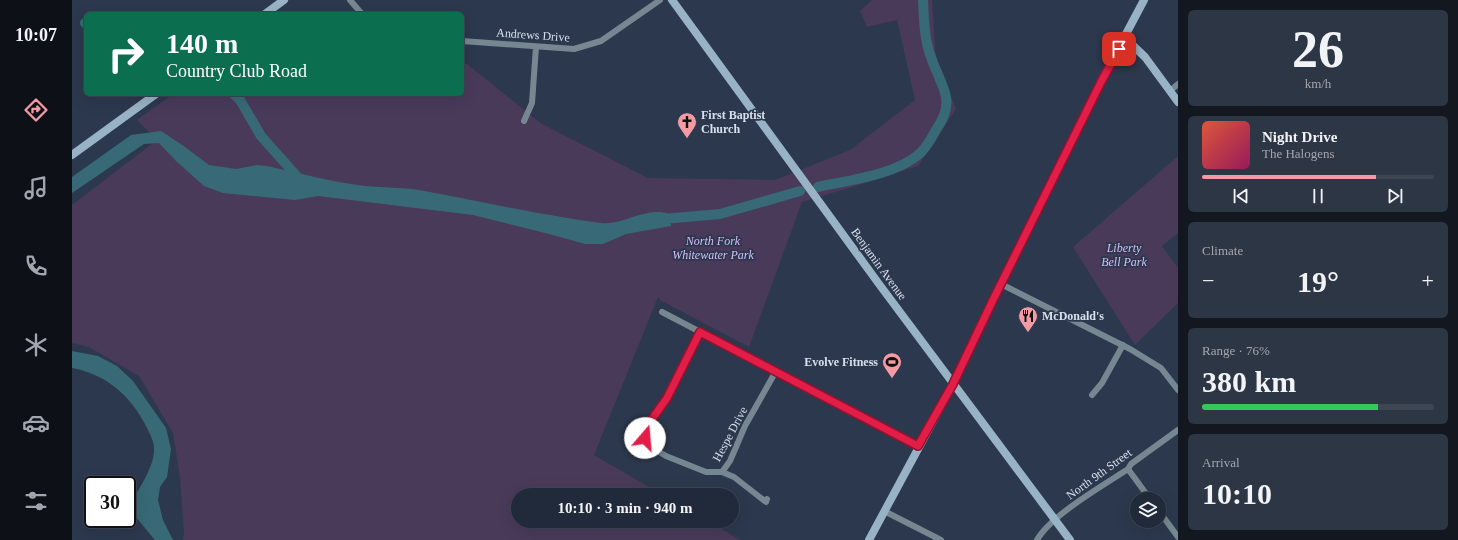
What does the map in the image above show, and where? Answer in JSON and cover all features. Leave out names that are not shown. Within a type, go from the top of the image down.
[{"type":"main road","points":[[268,12],[284,0]]},
{"type":"main road","name":"Benjamin Avenue","points":[[672,0],[953,384],[1070,540]]},
{"type":"main road","points":[[868,540],[953,384],[1101,82],[1144,0]]},
{"type":"main road","points":[[1125,38],[1145,57],[1178,102]]},
{"type":"main road","points":[[72,155],[153,96]]},
{"type":"street","points":[[350,0],[360,12]]},
{"type":"street","name":"Andrews Drive","points":[[464,41],[574,49],[601,40],[660,0]]},
{"type":"street","points":[[524,121],[532,103],[536,47]]},
{"type":"street","points":[[1170,91],[1178,84]]},
{"type":"street","points":[[1001,284],[1123,345],[1161,368],[1178,390]]},
{"type":"street","points":[[662,312],[918,446]]},
{"type":"street","name":"Hespe Drive","points":[[700,332],[667,398],[645,429],[646,441],[653,448],[666,456],[706,472],[722,472],[730,461],[745,426],[776,371]]},
{"type":"street","points":[[1092,395],[1102,383],[1123,345]]},
{"type":"street","name":"North 9th Street","points":[[1037,540],[1045,528],[1078,503],[1128,469],[1131,464],[1178,430]]},
{"type":"street","points":[[1128,469],[1145,492]]},
{"type":"street","points":[[722,472],[734,477],[766,502],[767,499]]},
{"type":"street","points":[[884,511],[941,540]]},
{"type":"street","points":[[1166,521],[1178,537]]},
{"type":"green space","name":"North Fork Whitewater Park","points":[[872,0],[932,0],[936,61],[956,109],[918,166],[802,202],[749,347],[660,300],[658,297],[594,455],[651,488],[511,488],[511,528],[720,528],[740,540],[183,540],[184,533],[180,478],[173,433],[139,376],[89,347],[72,343],[72,205],[157,140],[137,120],[170,96],[464,96],[464,63],[467,64],[542,124],[648,178],[775,180],[850,150],[915,100],[897,20],[867,27],[860,11]]},
{"type":"green space","name":"Liberty Bell Park","points":[[1178,156],[1178,233],[1162,246],[1178,268],[1178,303],[1135,345],[1073,247]]},
{"type":"shaded area","points":[[161,131],[209,165],[236,169],[257,165],[267,166],[340,182],[365,186],[419,190],[533,212],[601,223],[618,222],[643,214],[660,212],[669,214],[671,226],[626,234],[603,244],[585,244],[473,215],[318,196],[295,200],[223,193],[204,186],[176,161],[159,143],[144,144],[72,193],[72,177],[131,135]]},
{"type":"shaded area","points":[[72,351],[98,356],[117,366],[133,381],[166,428],[171,449],[167,477],[160,487],[158,500],[163,520],[173,540],[155,540],[136,517],[136,494],[150,469],[154,455],[153,442],[140,415],[125,396],[106,381],[96,375],[72,368]]},
{"type":"waterway","points":[[818,187],[871,176],[908,162],[923,150],[941,122],[946,110],[946,97],[927,43],[923,0]]},
{"type":"waterway","points":[[236,96],[240,100],[261,136],[302,182]]},
{"type":"waterway","points":[[657,220],[720,214],[800,191]]},
{"type":"place","name":"First Baptist Church","points":[[687,139]]},
{"type":"place","name":"McDonald's","points":[[1028,333]]},
{"type":"place","name":"Evolve Fitness","points":[[892,379]]},
{"type":"route","points":[[645,438],[645,429],[667,398],[700,332],[918,446],[953,384],[1101,82],[1119,49]]}]
